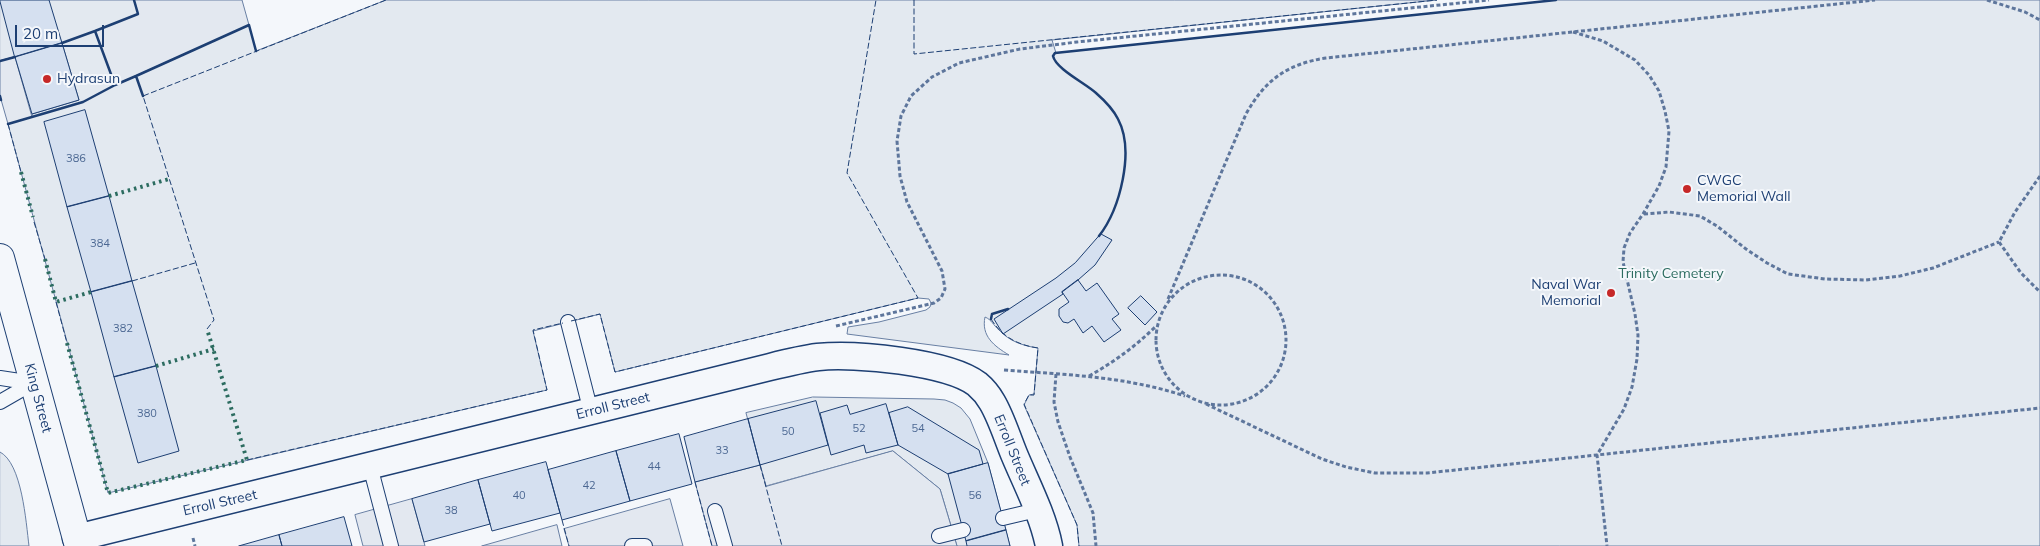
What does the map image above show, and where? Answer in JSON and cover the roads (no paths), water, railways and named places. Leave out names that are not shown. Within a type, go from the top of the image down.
[{"type":"main road","name":"King Street","points":[[0,258],[77,543]]},
{"type":"street","name":"Erroll Street","points":[[77,543],[370,466],[770,367],[819,357],[852,357],[922,364],[946,370],[977,384],[993,403],[1049,546]]},
{"type":"lane","points":[[568,322],[591,412]]},
{"type":"lane","points":[[0,378],[33,383]]},
{"type":"lane","points":[[0,402],[33,383]]},
{"type":"lane","points":[[370,466],[391,546]]},
{"type":"lane","points":[[1003,518],[1036,510]]},
{"type":"lane","points":[[715,511],[724,546]]},
{"type":"lane","points":[[939,536],[963,530]]},
{"type":"lane","points":[[632,546],[645,546]]},
{"type":"place","name":"Hydrasun","points":[[47,79]]},
{"type":"place","name":"CWGC Memorial Wall","points":[[1687,189]]},
{"type":"place","name":"Naval War Memorial","points":[[1611,293]]},
{"type":"park label","name":"Trinity Cemetery","points":[[1671,274]]}]
